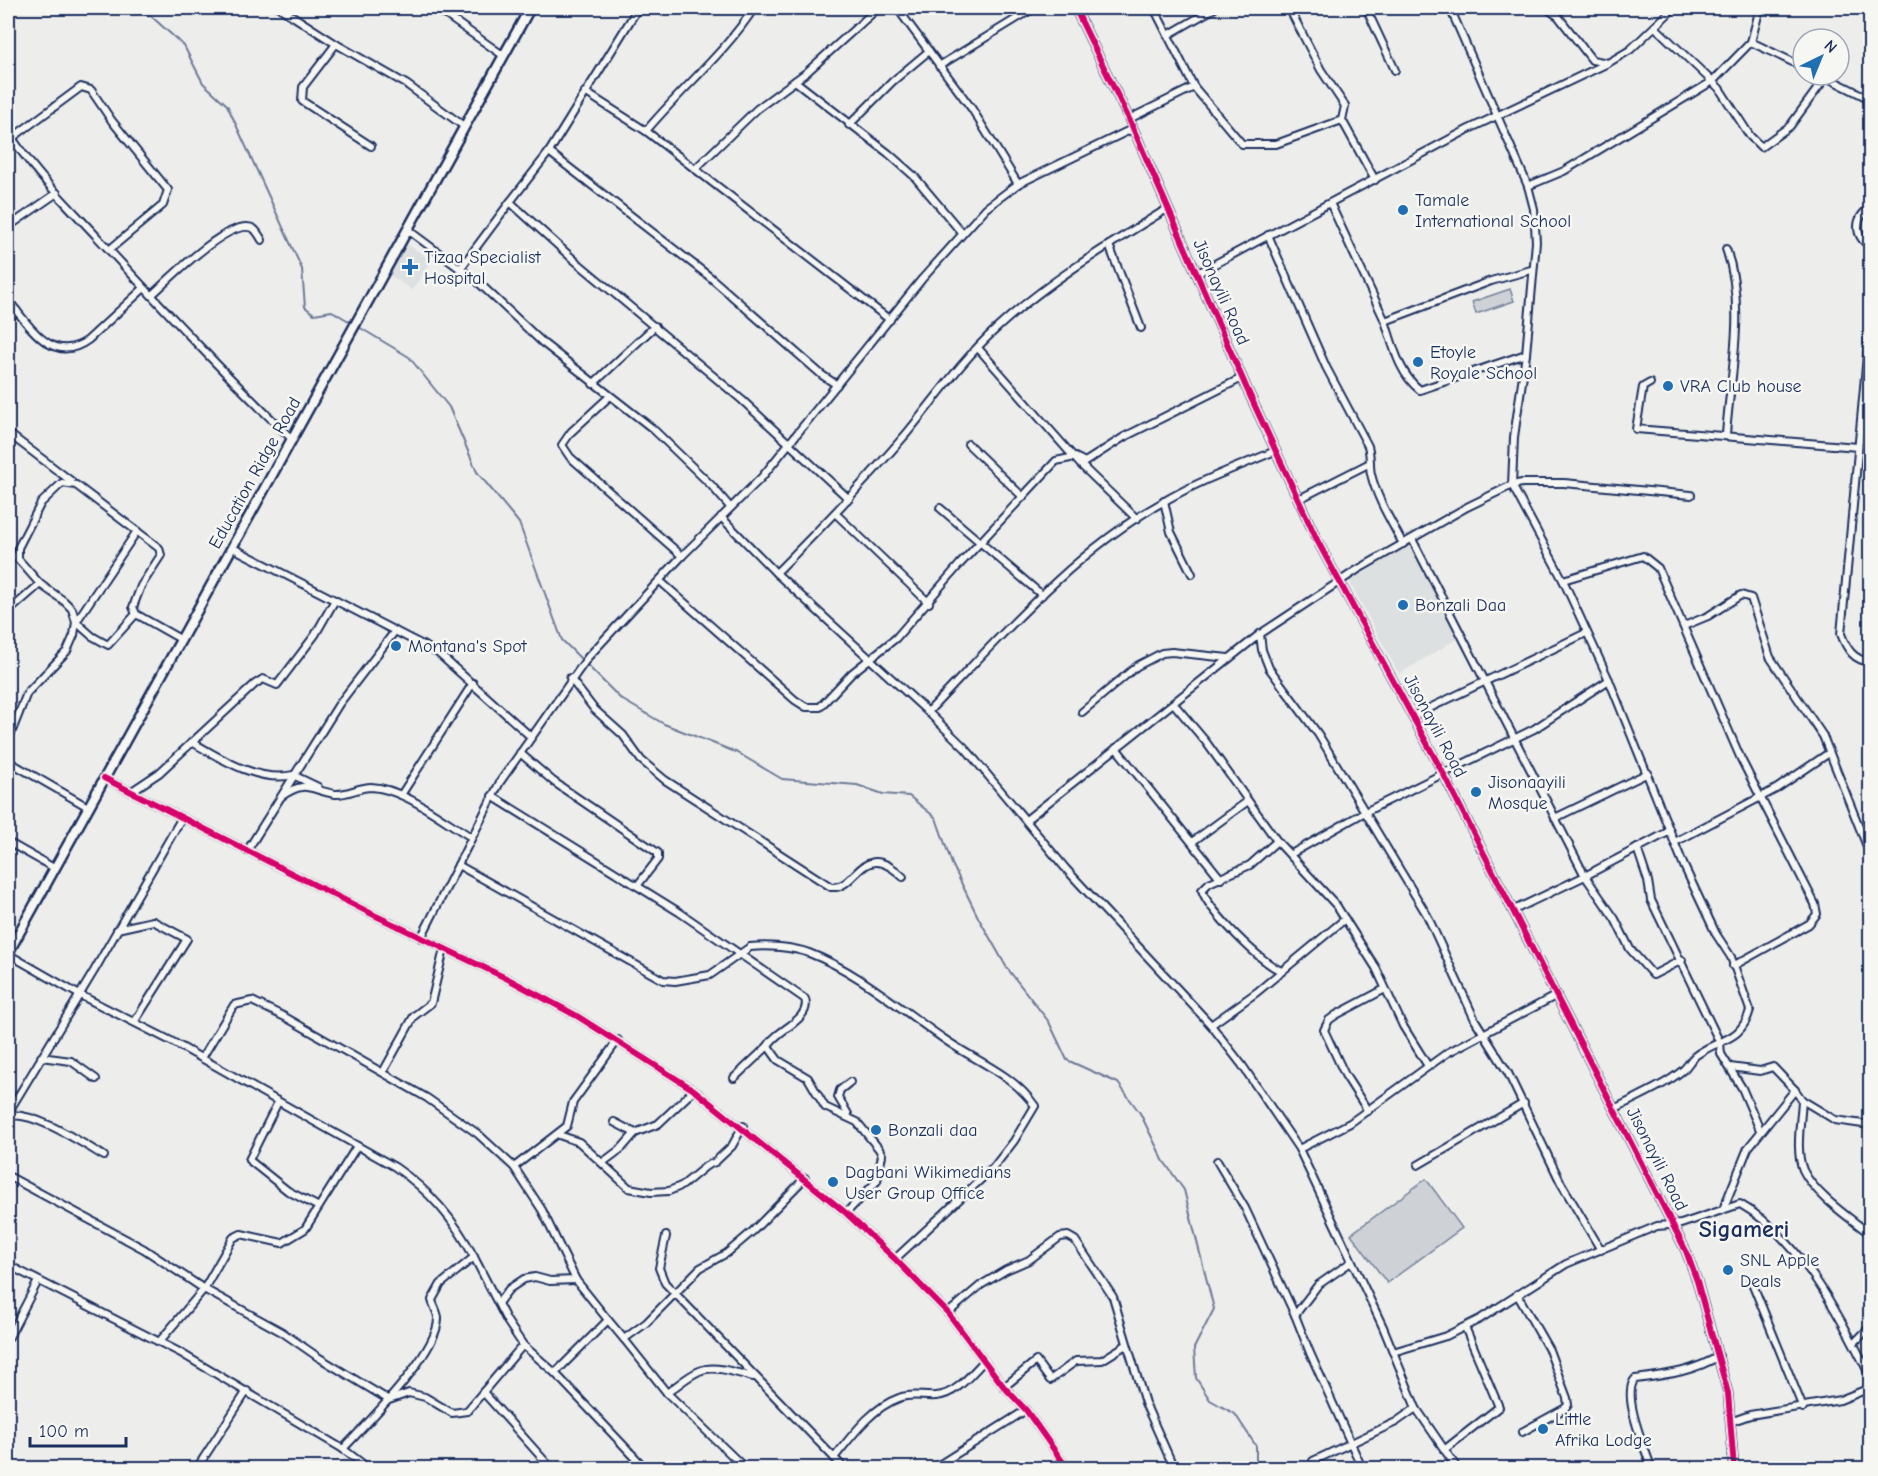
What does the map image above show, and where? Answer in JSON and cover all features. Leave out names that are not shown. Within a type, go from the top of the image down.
[{"type":"main road","name":"Education Ridge Road","points":[[8,954],[293,440],[360,312],[408,230],[530,8]]},
{"type":"street","points":[[280,8],[336,44],[406,84],[465,127]]},
{"type":"street","points":[[436,8],[504,56]]},
{"type":"street","points":[[460,269],[549,152],[638,8]]},
{"type":"street","points":[[646,131],[677,94],[705,68],[754,8]]},
{"type":"street","points":[[696,168],[757,109],[795,81],[878,8]]},
{"type":"street","points":[[897,8],[972,109],[1018,184]]},
{"type":"street","points":[[939,66],[1034,8]]},
{"type":"street","name":"Jisonayili Road","points":[[1076,8],[1129,119],[1275,451],[1339,583],[1443,773],[1673,1224],[1697,1281],[1719,1356],[1728,1393],[1734,1468]]},
{"type":"street","points":[[1154,8],[1194,87],[1236,139],[1249,146],[1291,140],[1342,120]]},
{"type":"street","points":[[1168,35],[1215,8]]},
{"type":"street","points":[[1289,8],[1321,70],[1345,106],[1342,120],[1375,180]]},
{"type":"street","points":[[1366,8],[1395,70]]},
{"type":"street","points":[[1450,8],[1485,82],[1496,117],[1528,186],[1534,209],[1536,242],[1531,270],[1526,354],[1514,437],[1512,485],[1563,580],[1609,680],[1670,831],[1716,934],[1731,957],[1750,1010],[1742,1029],[1695,1056],[1685,1069],[1671,1078],[1614,1109]]},
{"type":"street","points":[[1546,8],[1558,16],[1592,60],[1608,63]]},
{"type":"street","points":[[1196,274],[1496,117],[1608,63],[1630,50],[1674,8]]},
{"type":"street","points":[[1528,186],[1564,171],[1713,81],[1751,42],[1760,8]]},
{"type":"street","points":[[1655,27],[1713,81],[1749,136],[1761,147],[1790,126],[1817,87]]},
{"type":"street","points":[[1751,42],[1791,61]]},
{"type":"street","points":[[336,44],[303,87],[302,101],[371,146]]},
{"type":"street","points":[[849,124],[893,81],[929,51]]},
{"type":"street","points":[[795,81],[914,176],[962,232]]},
{"type":"street","points":[[10,140],[81,87],[91,90],[112,121],[168,190],[163,205],[109,250]]},
{"type":"street","points":[[1129,119],[1194,87]]},
{"type":"street","points":[[1846,87],[1870,99]]},
{"type":"street","points":[[585,92],[646,131],[696,168],[890,320]]},
{"type":"street","points":[[421,938],[492,796],[570,678],[588,657],[789,444],[962,232],[986,208],[1018,184],[1132,129]]},
{"type":"street","points":[[8,131],[10,140],[144,288],[256,405],[293,440]]},
{"type":"street","points":[[549,152],[657,233],[822,375],[837,385]]},
{"type":"street","points":[[8,227],[57,193]]},
{"type":"street","points":[[510,202],[573,259],[742,400],[849,500]]},
{"type":"street","points":[[1330,203],[1385,321],[1400,363],[1413,385],[1420,390],[1526,354]]},
{"type":"street","points":[[1870,208],[1859,219],[1858,226],[1863,241],[1870,246]]},
{"type":"street","points":[[776,573],[849,500],[909,431],[951,376],[994,330],[1035,296],[1109,245],[1167,209]]},
{"type":"street","points":[[152,295],[223,234],[247,227],[255,229],[262,240]]},
{"type":"street","points":[[408,230],[460,269],[593,384],[652,429],[711,485],[730,507]]},
{"type":"street","points":[[1268,235],[1326,367],[1368,446],[1376,492],[1403,544]]},
{"type":"street","points":[[1109,245],[1141,328]]},
{"type":"street","points":[[1726,249],[1732,265],[1736,291],[1736,324],[1726,435]]},
{"type":"street","points":[[1385,321],[1491,281],[1531,270]]},
{"type":"street","points":[[8,300],[45,342],[57,350],[79,346],[88,340],[144,288]]},
{"type":"street","points":[[8,319],[17,311]]},
{"type":"street","points":[[1870,323],[1841,634],[1855,658],[1870,662]]},
{"type":"street","points":[[593,384],[655,326]]},
{"type":"street","points":[[978,348],[1075,457],[1137,519]]},
{"type":"street","points":[[660,581],[682,603],[757,664],[786,693],[806,707],[820,706],[852,673],[896,638],[929,603],[960,564],[1056,461],[1075,457],[1085,462],[1124,437],[1242,378]]},
{"type":"street","points":[[1650,383],[1643,387],[1636,429],[1858,447]]},
{"type":"street","points":[[609,397],[563,441],[564,450],[682,556]]},
{"type":"street","points":[[8,433],[137,531],[161,552],[156,566],[133,607],[136,614],[182,640]]},
{"type":"street","points":[[968,444],[1023,497]]},
{"type":"street","points":[[928,712],[1042,595],[1083,557],[1164,501],[1275,451]]},
{"type":"street","points":[[1299,499],[1370,463]]},
{"type":"street","points":[[18,559],[18,548],[41,503],[62,483],[76,485]]},
{"type":"street","points":[[1026,820],[1260,634],[1403,544],[1467,507],[1512,485],[1564,483],[1691,495]]},
{"type":"street","points":[[1164,501],[1171,532],[1192,574]]},
{"type":"street","points":[[940,508],[1042,595]]},
{"type":"street","points":[[835,513],[929,603]]},
{"type":"street","points":[[721,517],[776,573],[966,749],[1066,869],[1211,1025],[1248,1074],[1299,1149],[1393,1352],[1416,1408],[1457,1468]]},
{"type":"street","points":[[8,741],[27,693],[67,651],[74,635],[76,622],[137,531]]},
{"type":"street","points":[[1412,539],[1586,876],[1644,968],[1653,975],[1682,960]]},
{"type":"street","points":[[233,548],[438,653],[473,682],[530,736]]},
{"type":"street","points":[[8,553],[18,559],[40,584],[72,609],[76,622],[92,636],[108,645],[136,614]]},
{"type":"street","points":[[1563,580],[1643,556],[1658,568],[1741,759],[1815,904],[1817,914],[1809,924],[1733,966]]},
{"type":"street","points":[[8,612],[40,584]]},
{"type":"street","points":[[1684,626],[1708,616],[1741,595],[1751,598],[1765,645],[1775,667],[1823,736],[1870,854]]},
{"type":"street","points":[[132,791],[159,772],[255,684],[263,679],[275,686],[280,682],[315,635],[325,613],[335,600]]},
{"type":"street","points":[[247,851],[339,704],[395,631]]},
{"type":"street","points":[[1413,716],[1586,633]]},
{"type":"street","points":[[1260,634],[1266,662],[1318,735],[1427,915],[1459,987],[1524,1103],[1561,1183],[1601,1250]]},
{"type":"street","points":[[1082,712],[1137,666],[1162,654],[1172,652],[1228,658]]},
{"type":"street","points":[[570,678],[594,709],[664,780],[831,887],[843,885],[859,868],[870,863],[892,867],[903,877]]},
{"type":"street","points":[[1291,854],[1365,812],[1534,729],[1609,680]]},
{"type":"street","points":[[401,795],[473,682]]},
{"type":"street","points":[[1174,704],[1206,742],[1277,841],[1326,893],[1345,919],[1376,968],[1403,1026],[1428,1066]]},
{"type":"street","points":[[192,741],[235,765],[280,778],[293,775],[311,782],[320,789]]},
{"type":"street","points":[[1116,748],[1221,879]]},
{"type":"street","points":[[520,753],[554,782],[658,853],[658,859],[637,886]]},
{"type":"street","points":[[1675,842],[1761,798],[1829,753]]},
{"type":"street","points":[[8,761],[88,807]]},
{"type":"street","points":[[1555,818],[1648,773]]},
{"type":"street","points":[[104,778],[181,819],[508,979],[618,1040],[694,1090],[743,1126],[805,1178],[895,1259],[948,1313],[1004,1387],[1026,1410],[1067,1468]]},
{"type":"street","points":[[279,799],[298,787],[340,794],[370,787],[401,795],[471,837]]},
{"type":"street","points":[[492,796],[740,952],[799,993],[807,1004],[801,1016],[734,1078]]},
{"type":"street","points":[[1192,842],[1248,801]]},
{"type":"street","points":[[8,1115],[181,819]]},
{"type":"street","points":[[1514,910],[1586,876],[1670,831]]},
{"type":"street","points":[[1277,841],[1250,865],[1209,883],[1202,890],[1204,898],[1271,968],[1282,971]]},
{"type":"street","points":[[8,842],[54,868]]},
{"type":"street","points":[[1637,848],[1648,881],[1651,900],[1682,960],[1720,1043],[1720,1054],[1742,1088],[1760,1130]]},
{"type":"street","points":[[458,865],[663,980],[675,981],[710,975],[740,952],[757,947],[798,950],[842,970],[958,1049],[1001,1072],[1035,1106],[1014,1141],[993,1168],[895,1259]]},
{"type":"street","points":[[1211,1025],[1345,919]]},
{"type":"street","points":[[117,929],[153,921],[187,939],[135,1021]]},
{"type":"street","points":[[383,1072],[414,1016],[431,1003],[444,949]]},
{"type":"street","points":[[8,954],[78,994],[135,1021],[202,1058],[424,1187],[463,1236],[507,1321],[524,1345],[555,1373],[645,1468]]},
{"type":"street","points":[[1368,1111],[1345,1076],[1324,1030],[1329,1020],[1336,1015],[1385,989]]},
{"type":"street","points":[[1299,1149],[1332,1133],[1368,1111],[1428,1066],[1464,1044],[1557,995]]},
{"type":"street","points":[[202,1058],[234,1005],[252,1001],[383,1072],[427,1098],[478,1134],[514,1167],[542,1210],[576,1280],[667,1393],[745,1468]]},
{"type":"street","points":[[514,1167],[559,1135],[567,1126],[573,1102],[618,1040]]},
{"type":"street","points":[[768,1046],[778,1060],[808,1078],[825,1107],[851,1118]]},
{"type":"street","points":[[41,1057],[71,1061],[96,1079]]},
{"type":"street","points":[[1730,1067],[1760,1071],[1773,1067],[1803,1100],[1835,1120],[1870,1125]]},
{"type":"street","points":[[846,1213],[877,1181],[882,1155],[864,1130],[851,1118],[838,1097],[840,1090],[850,1082]]},
{"type":"street","points":[[602,1163],[622,1148],[635,1133],[658,1124],[694,1090]]},
{"type":"street","points":[[1724,1207],[1748,1148],[1760,1130],[1795,1090]]},
{"type":"street","points":[[1803,1100],[1799,1154],[1803,1170],[1828,1199],[1870,1234]]},
{"type":"street","points":[[278,1102],[249,1160],[288,1191],[317,1206]]},
{"type":"street","points":[[1418,1165],[1524,1103]]},
{"type":"street","points":[[8,1115],[18,1114],[46,1125],[104,1156]]},
{"type":"street","points":[[614,1122],[635,1133]]},
{"type":"street","points":[[559,1135],[579,1142],[629,1188],[651,1192],[669,1191],[683,1185],[706,1166],[715,1162],[732,1146],[743,1126]]},
{"type":"street","points":[[159,1342],[204,1288],[233,1238],[247,1235],[282,1243],[305,1229],[317,1206],[357,1146]]},
{"type":"street","points":[[1217,1161],[1245,1208],[1362,1468]]},
{"type":"street","points":[[8,1176],[144,1249],[389,1400]]},
{"type":"street","points":[[624,1340],[646,1323],[700,1268],[726,1253],[753,1231],[805,1178]]},
{"type":"street","points":[[1393,1352],[1446,1336],[1465,1327],[1494,1311],[1552,1271],[1657,1226],[1673,1224],[1740,1204],[1756,1212],[1781,1236],[1822,1288],[1870,1376]]},
{"type":"street","points":[[666,1236],[666,1245],[659,1268],[665,1283],[844,1468]]},
{"type":"street","points":[[948,1313],[981,1285],[1029,1260],[1060,1237],[1068,1236],[1075,1240],[1113,1297],[1145,1402],[1174,1468]]},
{"type":"street","points":[[343,1449],[389,1400],[431,1340],[438,1318],[432,1300],[436,1291],[474,1257]]},
{"type":"street","points":[[1295,1315],[1318,1285],[1351,1262]]},
{"type":"street","points":[[8,1265],[159,1342],[247,1391],[343,1449],[368,1468]]},
{"type":"street","points":[[499,1302],[510,1289],[524,1279],[535,1277],[550,1281],[576,1280]]},
{"type":"street","points":[[1751,1280],[1803,1408]]},
{"type":"street","points":[[8,1339],[38,1281]]},
{"type":"street","points":[[1517,1294],[1549,1350],[1568,1405],[1522,1432]]},
{"type":"street","points":[[555,1373],[608,1320]]},
{"type":"street","points":[[1444,1450],[1499,1407],[1465,1327]]},
{"type":"street","points":[[1854,1343],[1870,1327]]},
{"type":"street","points":[[389,1400],[409,1393],[425,1397],[452,1413],[467,1411],[524,1345]]},
{"type":"street","points":[[1004,1387],[1036,1361],[1050,1380],[1076,1361],[1102,1360],[1126,1345]]},
{"type":"street","points":[[1651,1467],[1630,1399],[1630,1384],[1635,1379],[1668,1375],[1704,1365],[1719,1356]]},
{"type":"street","points":[[834,1458],[855,1432],[891,1401],[909,1395],[936,1396],[947,1393],[965,1381],[984,1361]]},
{"type":"street","points":[[667,1393],[699,1369],[715,1367],[755,1378]]},
{"type":"street","points":[[1731,1422],[1750,1414],[1803,1408],[1840,1400],[1870,1388]]},
{"type":"street","points":[[197,1468],[247,1391]]},
{"type":"street","points":[[483,1392],[551,1468]]},
{"type":"street","points":[[1313,1461],[1351,1441],[1396,1422],[1416,1408]]},
{"type":"street","points":[[934,1468],[1026,1410]]},
{"type":"street","points":[[1607,1468],[1671,1468]]},
{"type":"shaded area","name":"Tizaa Specialist Hospital","points":[[407,244],[432,260],[412,290],[388,274]]},
{"type":"shaded area","points":[[1510,289],[1514,301],[1476,314],[1472,302]]},
{"type":"shaded area","name":"Bonzali Daa","points":[[1407,546],[1412,548],[1462,636],[1399,674],[1349,581]]},
{"type":"shaded area","points":[[1426,1179],[1462,1228],[1387,1283],[1351,1234]]},
{"type":"waterway","points":[[121,8],[151,16],[184,46],[203,83],[227,105],[302,269],[305,307],[314,314],[332,311],[409,357],[449,407],[477,472],[519,523],[562,640],[621,699],[664,724],[738,753],[782,779],[857,785],[883,794],[909,796],[936,818],[952,864],[978,917],[1007,968],[1049,1022],[1067,1060],[1118,1083],[1140,1113],[1163,1160],[1184,1190],[1214,1309],[1194,1348],[1196,1378],[1210,1400],[1235,1414],[1256,1446],[1256,1468]]},
{"type":"cycle path","points":[[1075,8],[1129,119],[1247,389],[1318,542],[1443,773],[1686,1251],[1697,1281],[1728,1393],[1734,1468]]},
{"type":"cycle path","points":[[104,778],[374,915],[508,979],[577,1016],[694,1090],[846,1213],[895,1259],[948,1313],[1004,1387],[1026,1410],[1067,1468]]},
{"type":"place","name":"Tamale International School","points":[[1403,210]]},
{"type":"place","name":"Tizaa Specialist Hospital","points":[[410,267]]},
{"type":"place","name":"Etoyle Royale School","points":[[1418,362]]},
{"type":"place","name":"VRA Club house","points":[[1668,386]]},
{"type":"place","name":"Bonzali Daa","points":[[1403,605]]},
{"type":"place","name":"Montana's Spot","points":[[396,646]]},
{"type":"place","name":"Jisonaayili Mosque","points":[[1476,792]]},
{"type":"place","name":"Bonzali daa","points":[[876,1130]]},
{"type":"place","name":"Dagbani Wikimedians User Group Office","points":[[833,1182]]},
{"type":"place","name":"SNL Apple Deals","points":[[1728,1270]]},
{"type":"place","name":"Little Afrika Lodge","points":[[1543,1429]]},
{"type":"district","name":"Sigameri","points":[[1744,1229]]}]
